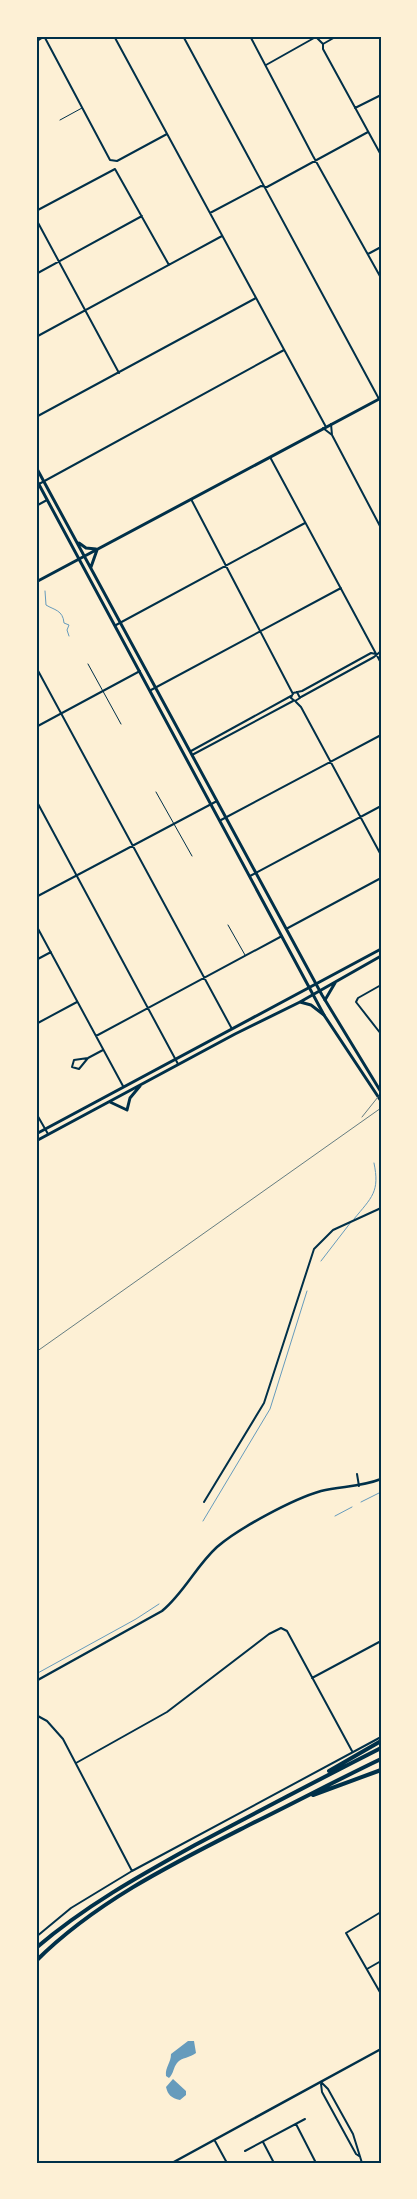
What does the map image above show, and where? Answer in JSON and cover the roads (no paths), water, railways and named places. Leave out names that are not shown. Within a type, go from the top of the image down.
[{"type":"highway","points":[[308,1784],[381,1739]]},
{"type":"highway","points":[[36,1948],[62,1925],[137,1877],[308,1784],[381,1748]]},
{"type":"highway","points":[[36,1961],[75,1925],[141,1883],[201,1850],[381,1760]]},
{"type":"highway","points":[[300,1800],[381,1770]]},
{"type":"main road","points":[[36,41],[44,36]]},
{"type":"main road","points":[[36,582],[380,398]]},
{"type":"main road","points":[[36,467],[381,1101]]},
{"type":"main road","points":[[36,479],[221,820],[324,1015],[381,1092]]},
{"type":"main road","points":[[76,541],[86,548],[97,549]]},
{"type":"main road","points":[[91,569],[97,549]]},
{"type":"main road","points":[[36,1134],[381,949]]},
{"type":"main road","points":[[36,1141],[178,1064],[300,1002],[381,956]]},
{"type":"main road","points":[[325,1000],[335,983]]},
{"type":"main road","points":[[300,1002],[311,1005],[324,1015]]},
{"type":"main road","points":[[110,1102],[127,1110],[130,1098],[142,1084]]},
{"type":"street","points":[[44,36],[108,155],[114,162],[167,134]]},
{"type":"street","points":[[114,36],[325,428],[332,435],[381,528]]},
{"type":"street","points":[[183,36],[380,398]]},
{"type":"street","points":[[250,36],[381,278]]},
{"type":"street","points":[[323,44],[336,36]]},
{"type":"street","points":[[266,65],[314,37],[323,44],[323,49],[381,155]]},
{"type":"street","points":[[355,108],[381,95]]},
{"type":"street","points":[[210,213],[368,132]]},
{"type":"street","points":[[36,211],[114,169],[118,171],[169,265]]},
{"type":"street","points":[[36,274],[142,216]]},
{"type":"street","points":[[36,219],[119,372]]},
{"type":"street","points":[[36,337],[222,236]]},
{"type":"street","points":[[368,254],[381,247]]},
{"type":"street","points":[[36,417],[256,298]]},
{"type":"street","points":[[39,484],[284,350]]},
{"type":"street","points":[[331,424],[332,435]]},
{"type":"street","points":[[270,457],[381,663]]},
{"type":"street","points":[[190,499],[290,686],[300,698],[301,707]]},
{"type":"street","points":[[36,506],[47,500]]},
{"type":"street","points":[[116,625],[305,523]]},
{"type":"street","points":[[151,690],[340,588]]},
{"type":"street","points":[[191,753],[295,701],[374,657],[381,651]]},
{"type":"street","points":[[191,753],[294,693],[371,653],[376,654]]},
{"type":"street","points":[[36,667],[232,1029]]},
{"type":"street","points":[[36,727],[140,671]]},
{"type":"street","points":[[294,693],[295,701],[301,707],[381,855]]},
{"type":"street","points":[[221,820],[381,735]]},
{"type":"street","points":[[36,800],[178,1064]]},
{"type":"street","points":[[36,897],[217,801]]},
{"type":"street","points":[[250,876],[381,806]]},
{"type":"street","points":[[286,929],[381,878]]},
{"type":"street","points":[[36,926],[124,1088]]},
{"type":"street","points":[[96,1036],[282,936]]},
{"type":"street","points":[[36,960],[51,952]]},
{"type":"street","points":[[381,986],[358,998],[356,1002],[381,1034]]},
{"type":"street","points":[[36,1024],[77,1002]]},
{"type":"street","points":[[88,1058],[79,1070],[72,1067],[74,1060],[88,1058],[103,1050]]},
{"type":"street","points":[[36,1113],[48,1134]]},
{"type":"street","points":[[381,1135],[379,1147],[381,1153]]},
{"type":"street","points":[[204,1502],[261,1410],[314,1250],[328,1234],[350,1221],[381,1208]]},
{"type":"street","points":[[357,1474],[359,1486]]},
{"type":"street","points":[[36,1681],[162,1611],[177,1596],[204,1560],[235,1534],[306,1497],[332,1489],[359,1486],[381,1479]]},
{"type":"street","points":[[76,1763],[167,1712],[281,1628],[287,1631],[353,1752]]},
{"type":"street","points":[[312,1678],[381,1641]]},
{"type":"street","points":[[36,1715],[56,1729],[76,1763],[132,1871]]},
{"type":"street","points":[[36,1937],[71,1908],[132,1871],[353,1752],[381,1739]]},
{"type":"street","points":[[381,1912],[346,1933],[381,1994]]},
{"type":"street","points":[[366,1969],[381,1961]]},
{"type":"street","points":[[172,2163],[381,2049]]},
{"type":"street","points":[[321,2082],[334,2099],[359,2148],[359,2156]]},
{"type":"street","points":[[321,2082],[322,2092],[362,2163]]},
{"type":"street","points":[[328,2102],[334,2099]]},
{"type":"street","points":[[245,2151],[305,2119]]},
{"type":"street","points":[[296,2124],[316,2163]]},
{"type":"street","points":[[214,2140],[227,2163]]},
{"type":"street","points":[[262,2142],[274,2163]]},
{"type":"lane","points":[[60,120],[82,107]]},
{"type":"lane","points":[[88,664],[121,724]]},
{"type":"lane","points":[[156,792],[192,856]]},
{"type":"lane","points":[[228,925],[245,956]]},
{"type":"water","points":[[188,2041],[194,2041],[196,2053],[179,2061],[169,2078],[166,2076],[166,2073],[171,2054]]},
{"type":"water","points":[[173,2079],[186,2091],[186,2095],[180,2100],[170,2096],[166,2087]]},
{"type":"waterway","points":[[45,591],[46,605],[62,615],[64,623],[69,625],[67,630],[69,636]]},
{"type":"waterway","points":[[354,1219],[373,1194],[376,1181],[374,1163]]},
{"type":"waterway","points":[[321,1261],[351,1222]]},
{"type":"waterway","points":[[203,1521],[270,1409],[307,1291]]},
{"type":"waterway","points":[[361,1502],[381,1492]]},
{"type":"waterway","points":[[335,1516],[352,1507]]},
{"type":"waterway","points":[[36,1674],[136,1619],[159,1604]]},
{"type":"railway","points":[[362,1117],[378,1097]]},
{"type":"railway","points":[[36,1352],[381,1108]]}]
